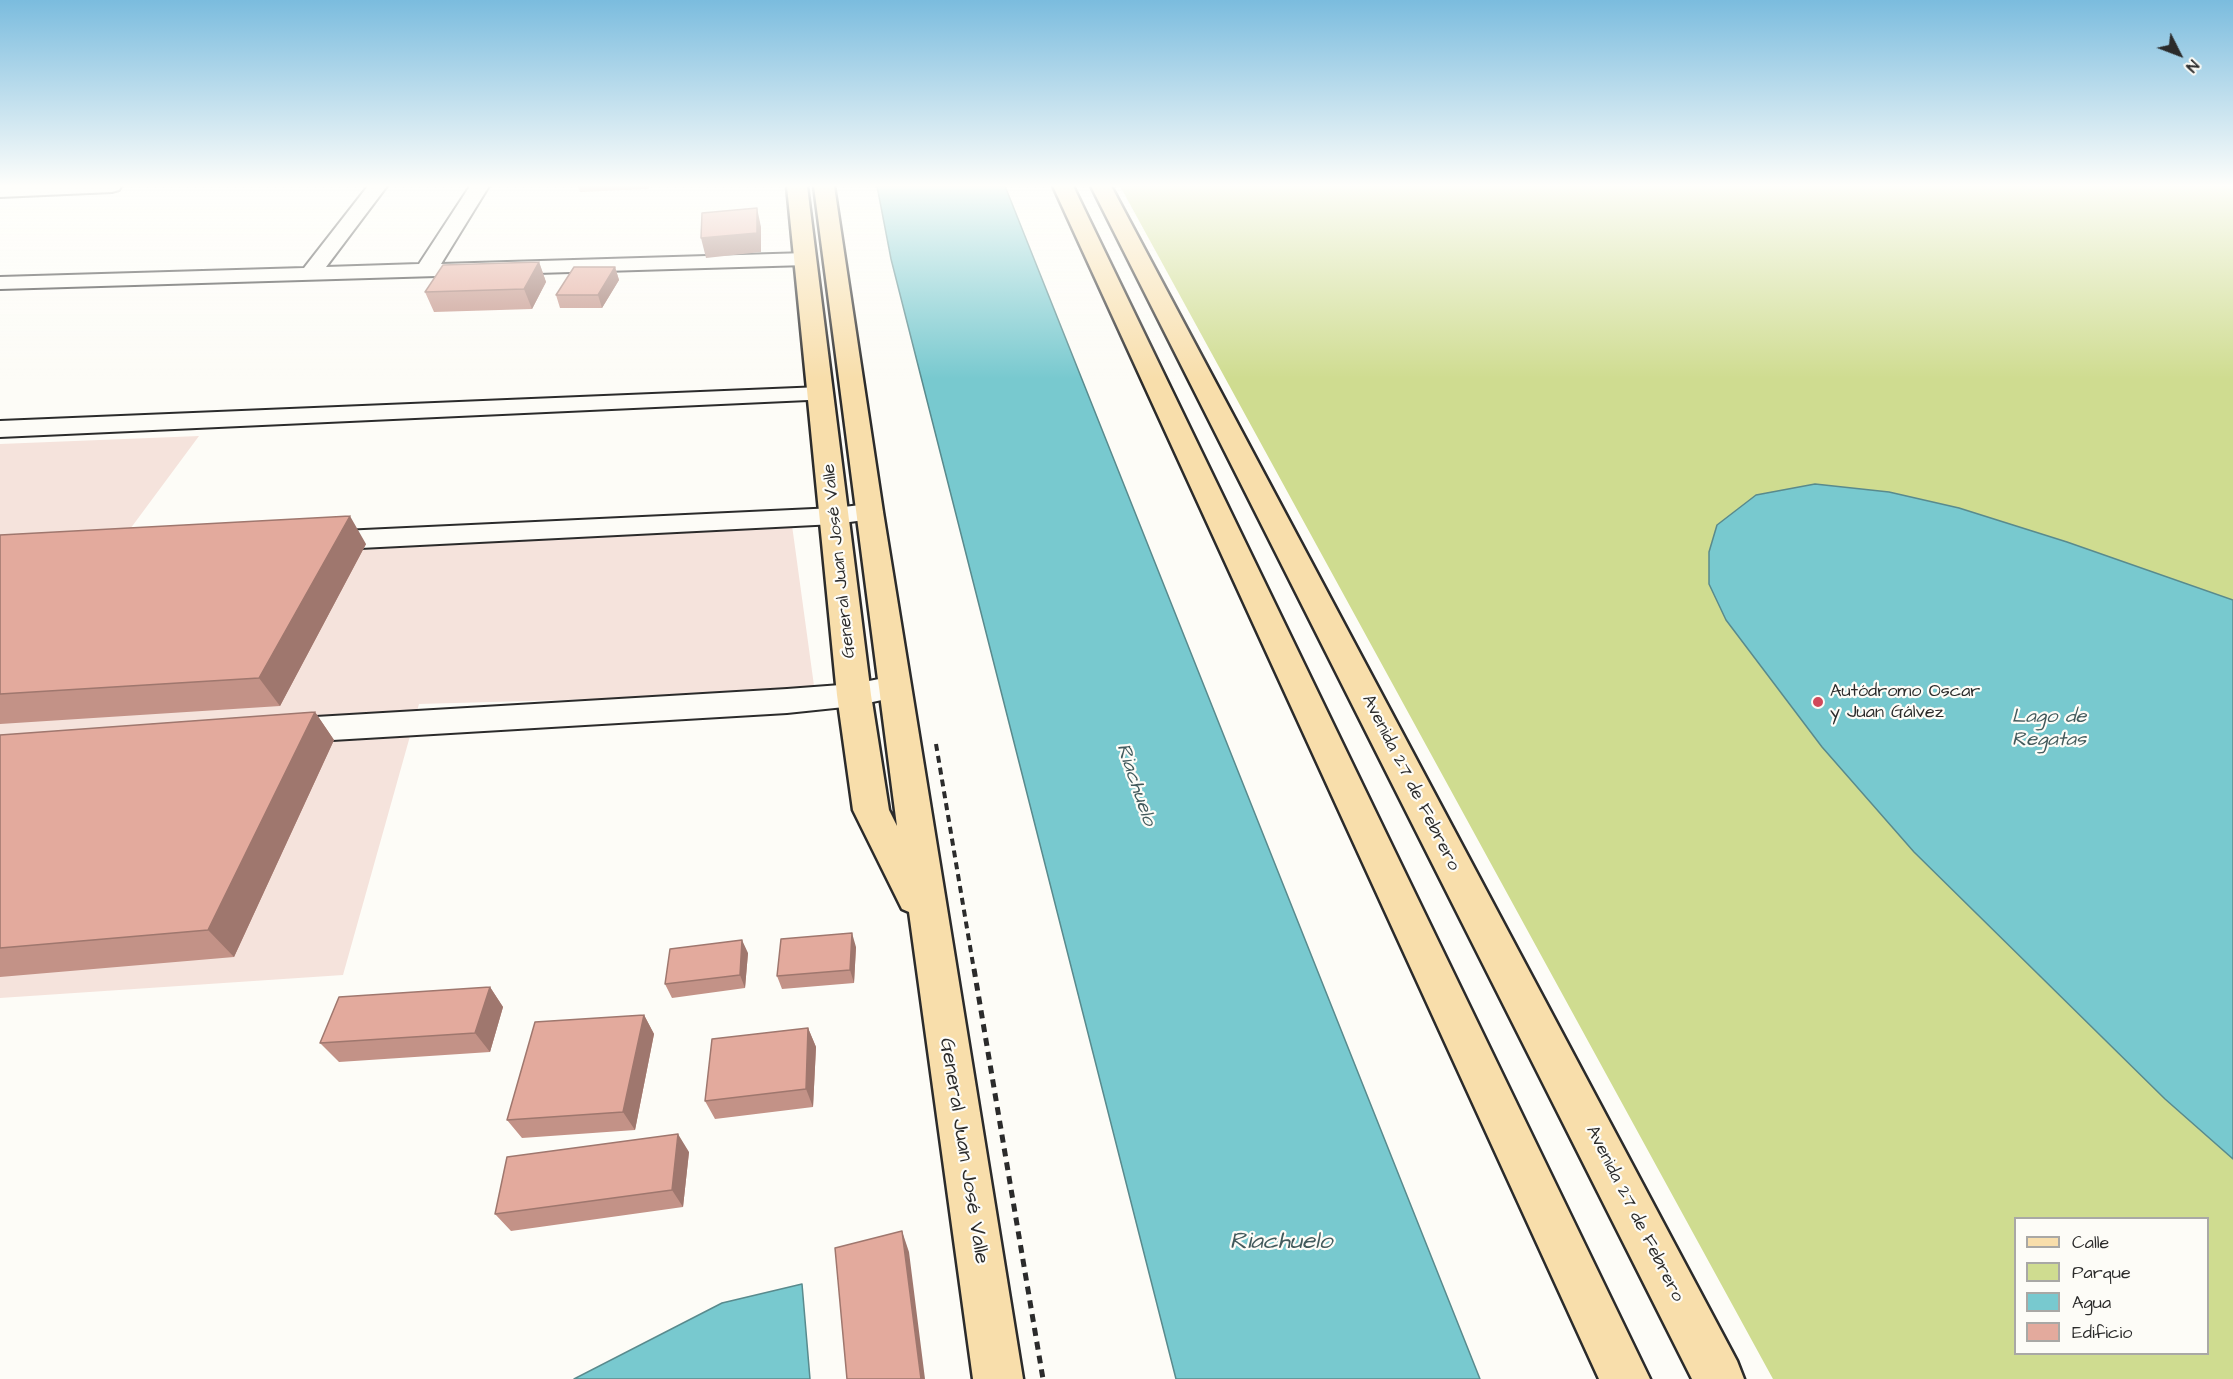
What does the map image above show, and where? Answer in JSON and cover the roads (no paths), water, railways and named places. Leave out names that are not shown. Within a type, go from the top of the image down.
[{"type":"main road","name":"General Juan José Valle","points":[[805,250],[854,695],[871,810],[929,923]]},
{"type":"main road","name":"General Juan José Valle","points":[[833,250],[894,687],[998,1379]]},
{"type":"main road","points":[[1093,250],[1624,1379]]},
{"type":"main road","name":"Avenida 27 de Febrero","points":[[1134,250],[1719,1379]]},
{"type":"street","points":[[309,275],[328,250]]},
{"type":"street","points":[[426,270],[439,250]]},
{"type":"street","points":[[0,283],[806,259]]},
{"type":"street","points":[[0,429],[821,394]]},
{"type":"street","points":[[298,542],[836,516],[869,512]]},
{"type":"street","points":[[250,732],[854,695],[894,687]]},
{"type":"water","name":"Riachuelo","points":[[889,250],[1031,250],[1480,1379],[1176,1379]]},
{"type":"water","name":"Lago de Regatas","points":[[1815,484],[1889,492],[1959,508],[2067,542],[2233,600],[2233,1159],[2165,1099],[1914,852],[1822,747],[1726,620],[1709,584],[1709,552],[1717,525],[1756,495]]},
{"type":"water","points":[[802,1284],[810,1379],[574,1379],[722,1303]]},
{"type":"place","name":"Autódromo Oscar y Juan Gálvez","points":[[1818,702]]}]
